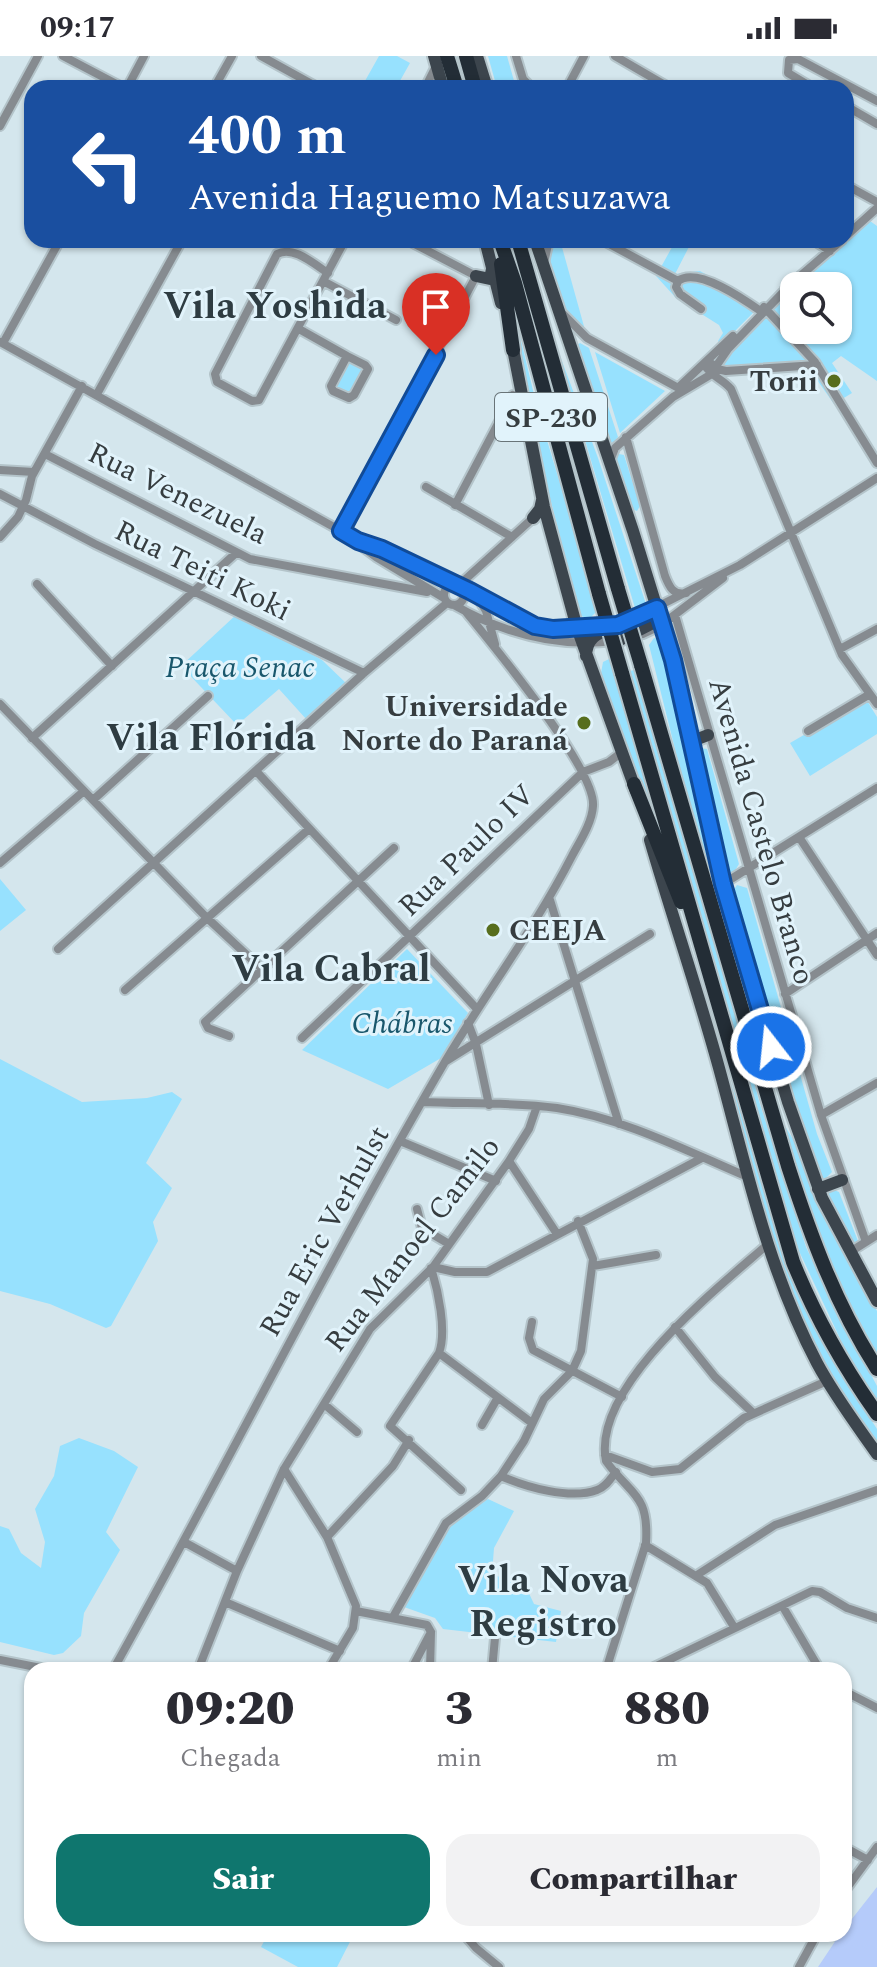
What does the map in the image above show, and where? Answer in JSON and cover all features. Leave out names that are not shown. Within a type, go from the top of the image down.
[{"type":"highway","points":[[466,56],[473,80]]},
{"type":"highway","points":[[439,59],[452,80]]},
{"type":"highway","points":[[499,248],[513,350]]},
{"type":"highway","name":"SP-230","points":[[501,248],[515,283],[599,594],[793,1262],[835,1349],[877,1414]]},
{"type":"highway","name":"SP-230","points":[[520,248],[788,1166],[811,1236],[836,1297],[877,1369]]},
{"type":"highway","points":[[631,777],[683,906],[721,1028],[733,1048]]},
{"type":"main road","points":[[477,56],[484,80]]},
{"type":"main road","points":[[439,59],[442,80]]},
{"type":"main road","points":[[487,248],[513,350],[542,500],[577,628],[631,777],[718,1065],[768,1244],[806,1341],[827,1381],[877,1454]]},
{"type":"main road","points":[[538,248],[665,619],[723,884],[788,1102],[818,1189],[877,1301]]},
{"type":"main road","points":[[476,276],[490,279],[492,265]]},
{"type":"main road","points":[[533,518],[542,500]]},
{"type":"main road","points":[[533,518],[541,517],[549,528]]},
{"type":"main road","points":[[618,641],[665,619]]},
{"type":"main road","points":[[585,644],[596,634],[618,625]]},
{"type":"main road","points":[[673,660],[689,668]]},
{"type":"main road","points":[[690,742],[708,735]]},
{"type":"main road","points":[[818,1189],[842,1180]]},
{"type":"street","points":[[25,80],[38,56]]},
{"type":"street","points":[[63,56],[110,80]]},
{"type":"street","points":[[130,80],[144,56]]},
{"type":"street","points":[[218,80],[232,56]]},
{"type":"street","points":[[261,56],[304,80]]},
{"type":"street","points":[[516,56],[524,80]]},
{"type":"street","points":[[571,80],[584,56]]},
{"type":"street","points":[[615,56],[656,80]]},
{"type":"street","points":[[429,80],[439,59]]},
{"type":"street","points":[[800,80],[788,73],[789,60],[798,59],[838,80]]},
{"type":"street","points":[[0,126],[24,82]]},
{"type":"street","points":[[854,89],[877,101]]},
{"type":"street","points":[[854,111],[877,124]]},
{"type":"street","points":[[854,190],[877,205],[854,228]]},
{"type":"street","points":[[55,248],[1,342],[341,531],[448,602],[490,624],[543,640],[585,644],[618,641]]},
{"type":"street","points":[[97,394],[178,248]]},
{"type":"street","points":[[341,248],[326,277],[299,329],[257,401],[220,384],[215,376],[279,252],[289,251],[326,277],[396,320]]},
{"type":"street","points":[[341,531],[476,276],[422,248]]},
{"type":"street","points":[[544,267],[548,248]]},
{"type":"street","points":[[617,248],[678,281]]},
{"type":"street","points":[[825,248],[830,251]]},
{"type":"street","points":[[610,465],[613,450],[626,437],[728,349],[763,309],[833,248]]},
{"type":"street","points":[[701,309],[680,294],[676,287],[678,281],[684,277],[700,277],[763,309],[817,365],[877,463]]},
{"type":"street","points":[[559,308],[587,338],[680,389]]},
{"type":"street","points":[[299,329],[347,356],[368,368],[354,395],[349,398],[331,388],[347,356]]},
{"type":"street","points":[[709,366],[730,370],[817,365]]},
{"type":"street","points":[[709,366],[725,382],[735,399],[840,649],[877,704]]},
{"type":"street","points":[[730,370],[735,399]]},
{"type":"street","points":[[0,537],[15,522],[24,506],[34,472],[82,386]]},
{"type":"street","points":[[455,505],[513,395]]},
{"type":"street","points":[[626,437],[651,533],[670,587],[678,594],[688,592],[740,565]]},
{"type":"street","name":"Rua Venezuela","points":[[45,454],[261,563],[434,593]]},
{"type":"street","points":[[0,470],[34,472]]},
{"type":"street","points":[[358,541],[382,549],[472,592],[535,626],[550,629],[618,625],[665,619],[740,565],[877,478]]},
{"type":"street","points":[[426,487],[512,537]]},
{"type":"street","name":"Rua Teiti Koki","points":[[0,494],[95,544],[364,673]]},
{"type":"street","points":[[448,602],[445,589],[458,587],[533,518]]},
{"type":"street","points":[[635,536],[651,533]]},
{"type":"street","points":[[32,738],[236,553]]},
{"type":"street","points":[[37,584],[112,666]]},
{"type":"street","points":[[58,949],[364,673],[448,602],[463,598],[458,587]]},
{"type":"street","points":[[472,592],[483,604],[495,647]]},
{"type":"street","points":[[665,619],[688,592]]},
{"type":"street","points":[[466,612],[535,699],[583,772]]},
{"type":"street","name":"Avenida Castelo Branco","points":[[665,619],[689,668],[821,1115],[866,1242]]},
{"type":"street","points":[[840,649],[877,629]]},
{"type":"street","points":[[495,647],[502,634],[513,631]]},
{"type":"street","points":[[808,731],[870,694]]},
{"type":"street","points":[[93,800],[208,696]]},
{"type":"street","points":[[0,704],[206,917],[262,969]]},
{"type":"street","name":"Rua Paulo IV","points":[[302,1038],[583,772],[613,760],[622,752]]},
{"type":"street","name":"Rua Paulo IV","points":[[596,767],[614,766],[631,777]]},
{"type":"street","points":[[256,771],[477,1009]]},
{"type":"street","name":"Rua Eric Verhulst","points":[[117,1662],[422,1102],[468,1023],[550,900],[590,821],[593,795],[583,772]]},
{"type":"street","points":[[723,884],[877,788]]},
{"type":"street","points":[[0,863],[84,791]]},
{"type":"street","points":[[125,990],[309,829]]},
{"type":"street","points":[[799,837],[877,955]]},
{"type":"street","points":[[229,1036],[208,1028],[205,1022],[394,848]]},
{"type":"street","points":[[550,900],[619,1124]]},
{"type":"street","points":[[785,994],[877,933]]},
{"type":"street","points":[[446,1062],[650,934]]},
{"type":"street","points":[[468,1023],[476,1044],[489,1105]]},
{"type":"street","points":[[821,1115],[877,1083]]},
{"type":"street","points":[[422,1102],[537,1106],[571,1111],[619,1124],[748,1177]]},
{"type":"street","name":"Rua Manoel Camilo","points":[[201,1662],[237,1571],[284,1469],[370,1329],[432,1267],[496,1181],[529,1129],[537,1106]]},
{"type":"street","points":[[400,1141],[496,1181]]},
{"type":"street","points":[[461,1490],[409,1440],[392,1429],[391,1422],[439,1353],[442,1339],[432,1267],[455,1272],[487,1272],[578,1221],[702,1158]]},
{"type":"street","points":[[509,1161],[557,1234]]},
{"type":"street","points":[[417,1209],[422,1228],[449,1244]]},
{"type":"street","points":[[393,1617],[446,1523],[482,1496],[501,1476],[548,1393],[572,1371],[581,1351],[593,1266],[593,1256],[578,1221]]},
{"type":"street","points":[[850,1252],[877,1235]]},
{"type":"street","points":[[608,1662],[645,1545],[648,1521],[640,1500],[606,1461],[609,1429],[622,1397],[641,1366],[675,1327],[768,1244]]},
{"type":"street","points":[[593,1266],[656,1255]]},
{"type":"street","points":[[532,1322],[529,1338],[533,1350],[622,1397]]},
{"type":"street","points":[[675,1327],[715,1377],[753,1413]]},
{"type":"street","points":[[439,1353],[532,1423]]},
{"type":"street","points":[[605,1455],[652,1472],[685,1467],[731,1426],[753,1413],[827,1381]]},
{"type":"street","points":[[482,1425],[497,1399]]},
{"type":"street","points":[[324,1404],[357,1432]]},
{"type":"street","points":[[327,1537],[393,1466],[409,1440]]},
{"type":"street","points":[[284,1469],[327,1537],[356,1611],[353,1628],[333,1662]]},
{"type":"street","points":[[501,1476],[552,1491],[588,1492],[603,1487],[616,1472]]},
{"type":"street","points":[[697,1575],[775,1525],[877,1490]]},
{"type":"street","points":[[184,1542],[237,1571]]},
{"type":"street","points":[[645,1545],[697,1575],[711,1588],[734,1627]]},
{"type":"street","points":[[664,1662],[816,1591],[843,1606],[877,1618]]},
{"type":"street","points":[[225,1602],[340,1651]]},
{"type":"street","points":[[783,1607],[815,1662]]},
{"type":"street","points":[[356,1611],[423,1623],[431,1632],[430,1662]]},
{"type":"street","points":[[415,1662],[431,1632]]},
{"type":"street","points":[[493,1662],[495,1638]]},
{"type":"street","points":[[0,1660],[24,1665]]},
{"type":"street","points":[[852,1695],[877,1708]]},
{"type":"street","points":[[852,1881],[877,1847]]},
{"type":"street","points":[[852,1851],[868,1860]]},
{"type":"street","points":[[471,1942],[499,1967]]},
{"type":"street","points":[[799,1967],[813,1942]]},
{"type":"green space","points":[[379,56],[397,56],[410,63],[400,80],[366,80]]},
{"type":"green space","points":[[488,56],[507,56],[514,80],[495,80]]},
{"type":"green space","points":[[870,221],[877,226],[877,381],[841,356],[832,363],[852,393],[834,404],[803,360],[720,367],[730,348],[755,323],[765,318],[780,299],[780,344],[852,344],[852,272],[814,272],[840,248],[854,248],[854,235]]},
{"type":"green space","points":[[552,248],[562,248],[585,330],[567,311],[554,289]]},
{"type":"green space","points":[[672,248],[688,248],[675,274],[700,271],[761,305],[721,345],[718,341],[723,333],[719,325],[676,298],[656,276]]},
{"type":"green space","points":[[512,303],[537,407],[598,610],[589,619],[581,616],[527,410]]},
{"type":"green space","points":[[580,343],[589,348],[618,437],[614,442],[609,443],[575,346]]},
{"type":"green space","points":[[595,352],[665,391],[620,433]]},
{"type":"green space","points":[[559,353],[598,458],[646,604],[641,609],[635,608]]},
{"type":"green space","points":[[348,359],[364,369],[349,395],[335,387]]},
{"type":"green space","points":[[619,454],[624,455],[640,506],[637,511],[632,509],[615,458]]},
{"type":"green space","name":"Praça Senac","points":[[238,613],[322,660],[347,684],[307,720],[279,689],[237,725],[181,666]]},
{"type":"green space","points":[[654,638],[660,639],[725,923],[682,777],[649,645]]},
{"type":"green space","points":[[613,657],[666,843],[651,817],[601,673],[603,662]]},
{"type":"green space","points":[[638,669],[663,766],[725,970],[759,1101],[806,1247],[877,1386],[877,1405],[843,1345],[799,1251],[753,1104],[718,971],[657,770],[630,671]]},
{"type":"green space","points":[[866,699],[877,717],[877,734],[810,776],[790,743]]},
{"type":"green space","points":[[701,748],[707,749],[739,864],[733,874],[726,873],[697,752]]},
{"type":"green space","points":[[0,879],[26,910],[0,931]]},
{"type":"green space","points":[[737,885],[747,888],[817,1134],[832,1172],[825,1179],[817,1177],[802,1135],[731,894]]},
{"type":"green space","name":"Chábras","points":[[407,949],[468,1013],[441,1058],[388,1089],[302,1050]]},
{"type":"green space","points":[[0,1059],[82,1102],[147,1098],[172,1092],[182,1099],[146,1163],[172,1188],[153,1222],[158,1241],[111,1326],[106,1328],[50,1304],[0,1291]]},
{"type":"green space","points":[[731,1081],[787,1262],[853,1392],[877,1429],[877,1443],[828,1370],[799,1314],[765,1216]]},
{"type":"green space","points":[[780,1118],[793,1139],[826,1222],[877,1311],[877,1354],[830,1266]]},
{"type":"green space","points":[[834,1190],[839,1192],[858,1241],[853,1245],[826,1196]]},
{"type":"green space","points":[[79,1438],[114,1451],[138,1467],[106,1532],[120,1550],[84,1613],[81,1636],[63,1653],[54,1655],[0,1642],[0,1526],[9,1529],[21,1553],[41,1568],[45,1542],[35,1509],[54,1476],[60,1446]]},
{"type":"green space","points":[[488,1499],[514,1511],[494,1548],[492,1574],[526,1587],[534,1604],[561,1611],[556,1642],[443,1629],[435,1618],[404,1607],[449,1526]]},
{"type":"green space","points":[[264,1942],[350,1942],[337,1967],[298,1967],[261,1947]]},
{"type":"shaded area","points":[[877,1887],[877,1967],[818,1967],[835,1942],[852,1942],[852,1919]]},
{"type":"place","name":"Torii","points":[[834,381]]},
{"type":"place","name":"Universidade Norte do Paraná","points":[[584,723]]},
{"type":"place","name":"CEEJA","points":[[493,930]]},
{"type":"district","name":"Vila Yoshida","points":[[275,305]]},
{"type":"district","name":"Vila Flórida","points":[[211,737]]},
{"type":"district","name":"Vila Cabral","points":[[331,968]]},
{"type":"district","name":"Vila Nova Registro","points":[[543,1601]]},
{"type":"route","points":[[436,355],[341,531],[470,591],[535,626],[553,629],[618,625],[657,608],[673,660],[723,884],[771,1047]]}]
